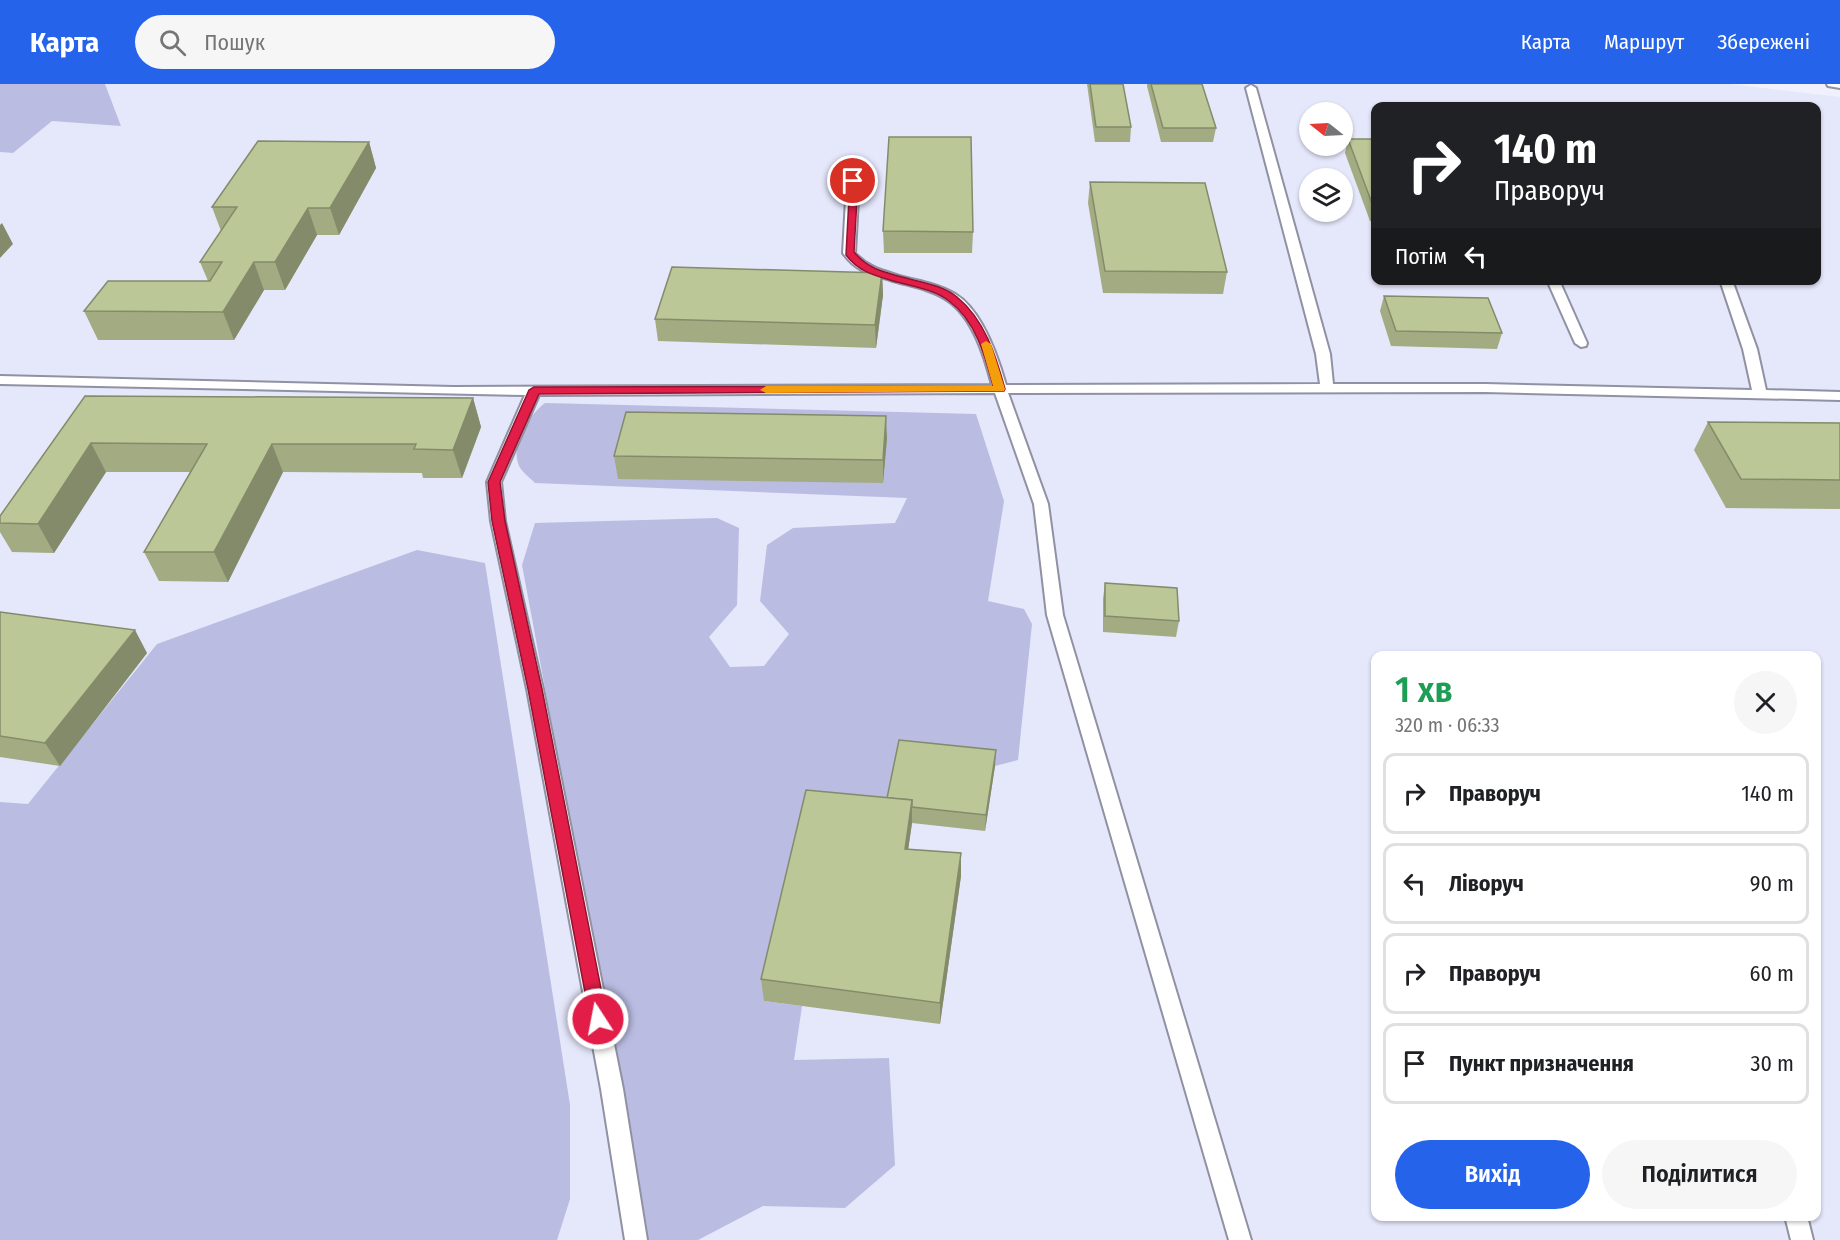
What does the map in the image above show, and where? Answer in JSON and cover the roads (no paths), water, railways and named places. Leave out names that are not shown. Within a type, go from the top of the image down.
[{"type":"lane","points":[[1832,84],[1840,86]]},
{"type":"lane","points":[[1251,88],[1323,354],[1327,388]]},
{"type":"lane","points":[[853,181],[849,253],[859,265],[877,273],[934,289],[953,298],[972,320],[989,350],[1000,389],[1041,504],[1055,615],[1240,1240]]},
{"type":"lane","points":[[1555,285],[1581,343]]},
{"type":"lane","points":[[1728,285],[1750,349],[1760,394]]},
{"type":"lane","points":[[0,380],[442,390],[1485,388],[1840,396]]},
{"type":"lane","points":[[534,390],[494,482],[497,511],[537,701],[612,1089],[636,1240]]},
{"type":"lane","points":[[1797,1221],[1802,1240]]}]
